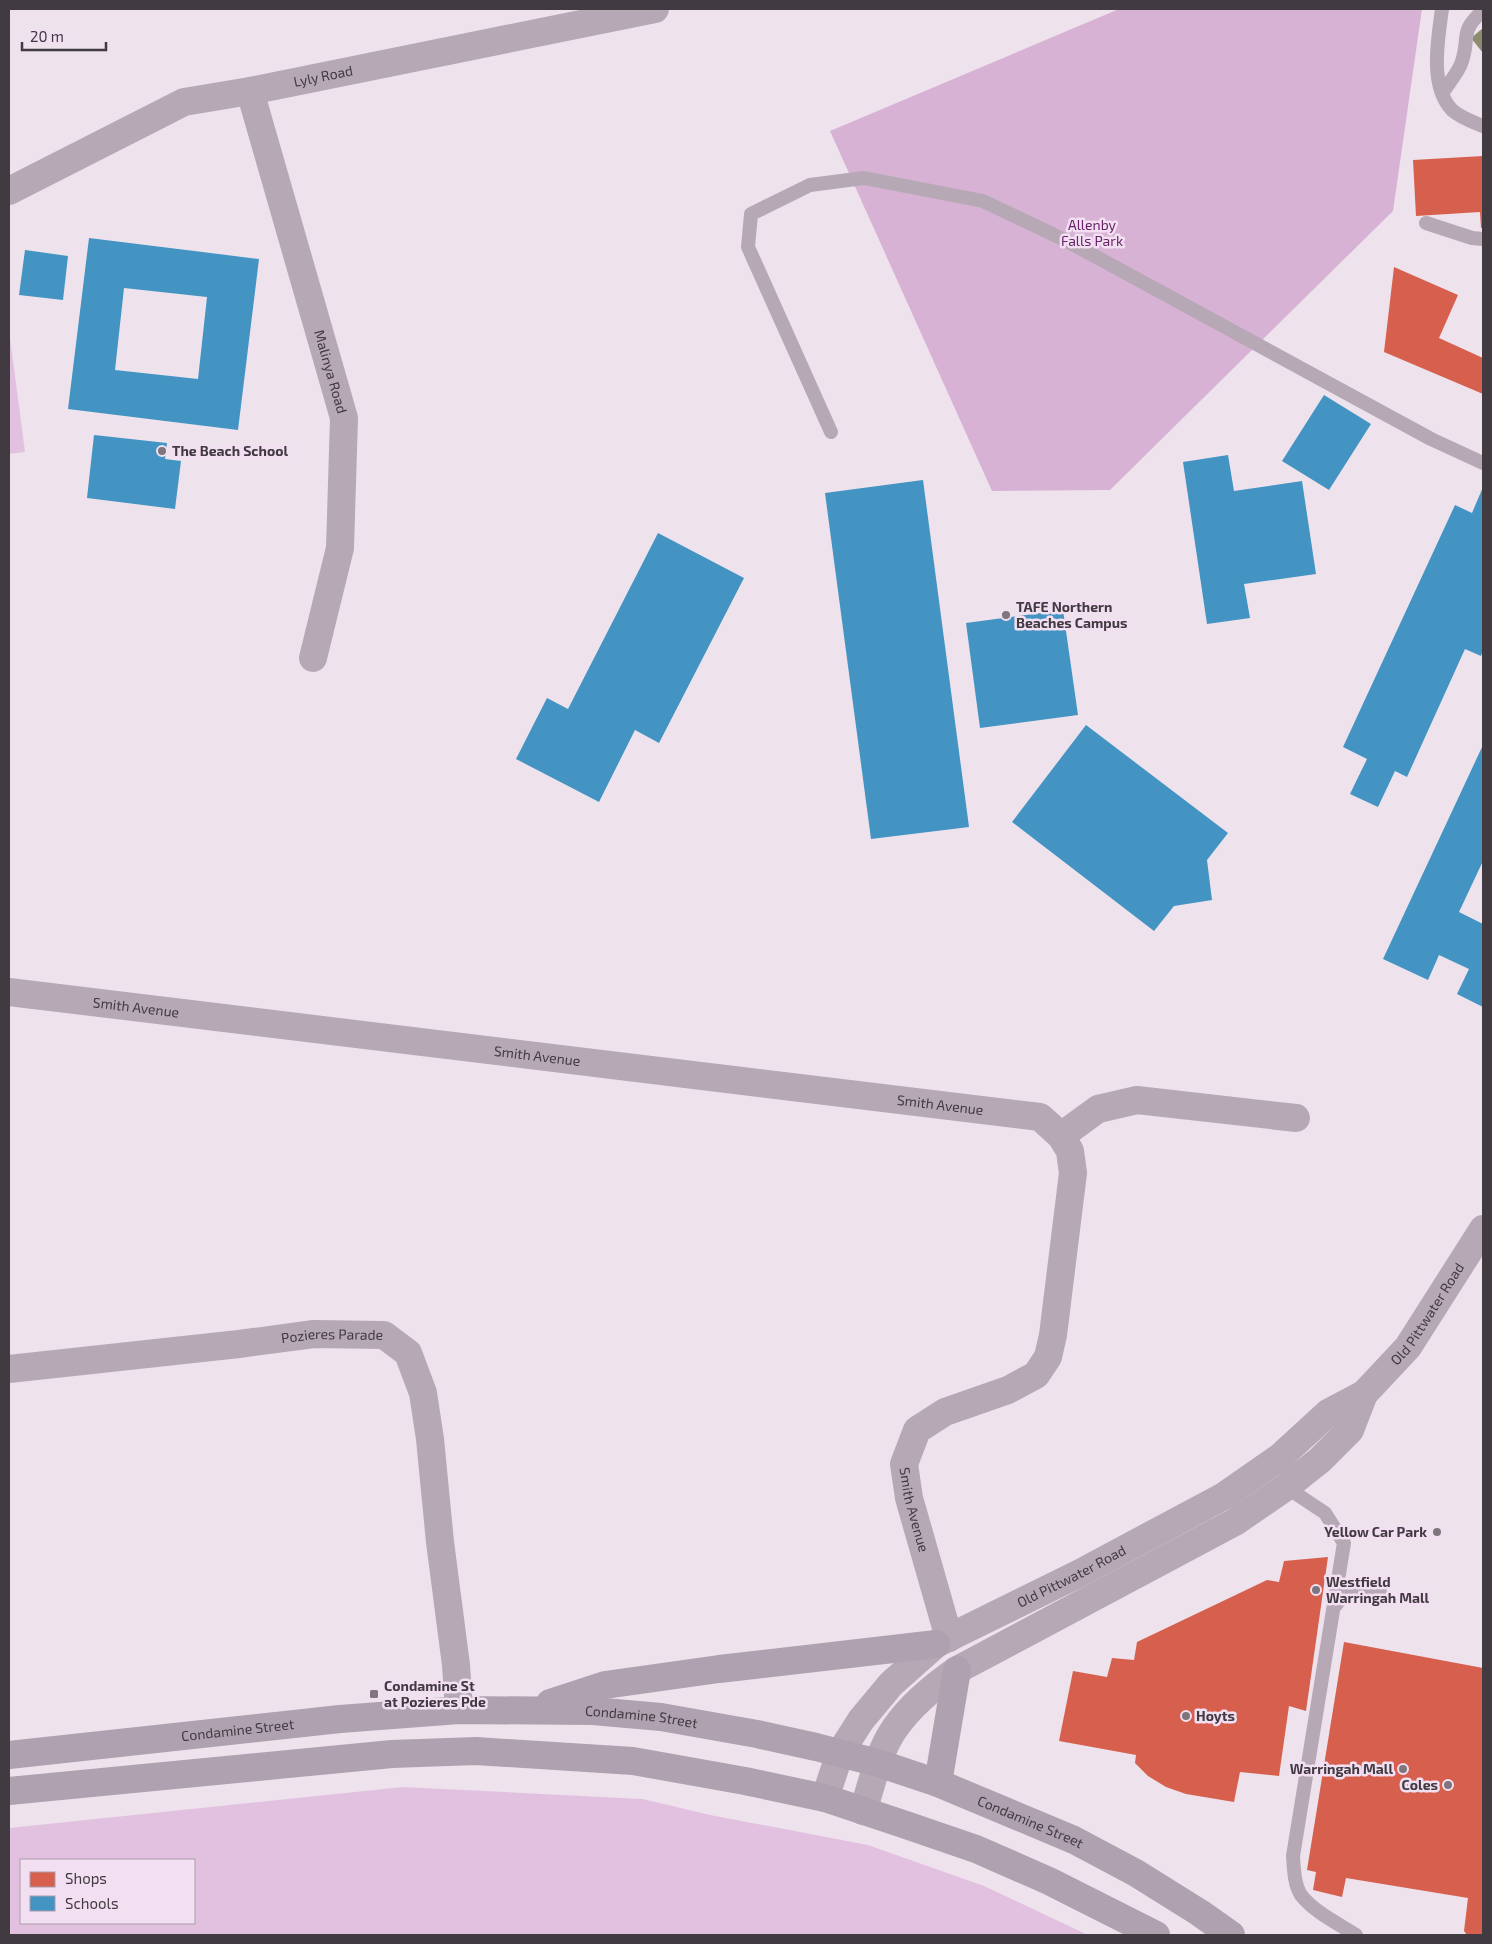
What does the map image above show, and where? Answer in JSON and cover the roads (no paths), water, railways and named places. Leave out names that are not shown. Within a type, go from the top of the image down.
[{"type":"highway","points":[[527,1710],[606,1685],[719,1668],[942,1641]]},
{"type":"highway","points":[[938,1783],[957,1670]]},
{"type":"highway","name":"Condamine Street","points":[[9,1755],[340,1719],[459,1710],[593,1711],[661,1717],[757,1734],[840,1753],[878,1763],[938,1783],[1074,1840],[1136,1873],[1231,1935]]},
{"type":"highway","points":[[9,1792],[392,1754],[476,1751],[633,1761],[745,1781],[825,1798],[976,1849],[1048,1881],[1156,1935]]},
{"type":"street","name":"Lyly Road","points":[[9,192],[184,102],[250,92],[655,9]]},
{"type":"street","name":"Malinya Road","points":[[250,92],[344,418],[340,548],[313,658]]},
{"type":"street","name":"Smith Avenue","points":[[9,992],[1009,1112],[1040,1118],[1061,1136],[1070,1151],[1072,1173],[1053,1335],[1048,1357],[1036,1375],[1008,1390],[945,1412],[918,1430],[904,1464],[909,1498],[942,1641]]},
{"type":"street","points":[[1061,1136],[1098,1109],[1137,1100],[1296,1118]]},
{"type":"street","name":"Old Pittwater Road","points":[[825,1798],[840,1753],[861,1720],[890,1684],[942,1641],[1080,1573],[1224,1496],[1280,1457],[1328,1413],[1364,1394],[1408,1347],[1482,1232]]},
{"type":"street","name":"Pozieres Parade","points":[[9,1368],[314,1334],[384,1335],[408,1353],[423,1392],[430,1439],[440,1542],[456,1665],[459,1710]]},
{"type":"street","name":"Old Pittwater Road","points":[[863,1811],[878,1763],[894,1729],[936,1684],[957,1670],[1235,1522],[1286,1487],[1320,1460],[1350,1430],[1364,1394]]},
{"type":"lane","points":[[1442,9],[1437,51],[1437,70],[1442,94],[1452,110],[1466,119],[1483,126]]},
{"type":"lane","points":[[1442,94],[1460,66],[1466,49],[1468,26],[1483,11]]},
{"type":"lane","points":[[831,432],[748,248],[752,214],[810,185],[864,178],[983,201],[1067,241],[1431,439],[1483,463]]},
{"type":"lane","points":[[1426,223],[1458,234],[1483,239]]},
{"type":"lane","points":[[1286,1487],[1326,1513],[1344,1543],[1293,1856],[1295,1877],[1301,1895],[1317,1909],[1356,1935]]},
{"type":"lane","points":[[1334,1606],[1343,1595],[1354,1588],[1380,1590]]},
{"type":"place","name":"The Beach School","points":[[162,451]]},
{"type":"place","name":"TAFE Northern Beaches Campus","points":[[1006,615]]},
{"type":"place","name":"Yellow Car Park","points":[[1437,1532]]},
{"type":"place","name":"Westfield Warringah Mall","points":[[1316,1590]]},
{"type":"place","name":"Condamine St at Pozieres Pde","points":[[374,1694]]},
{"type":"place","name":"Hoyts","points":[[1186,1716]]},
{"type":"place","name":"Warringah Mall","points":[[1403,1769]]},
{"type":"place","name":"Coles","points":[[1448,1785]]},
{"type":"park label","name":"Allenby Falls Park","points":[[1092,234]]}]
